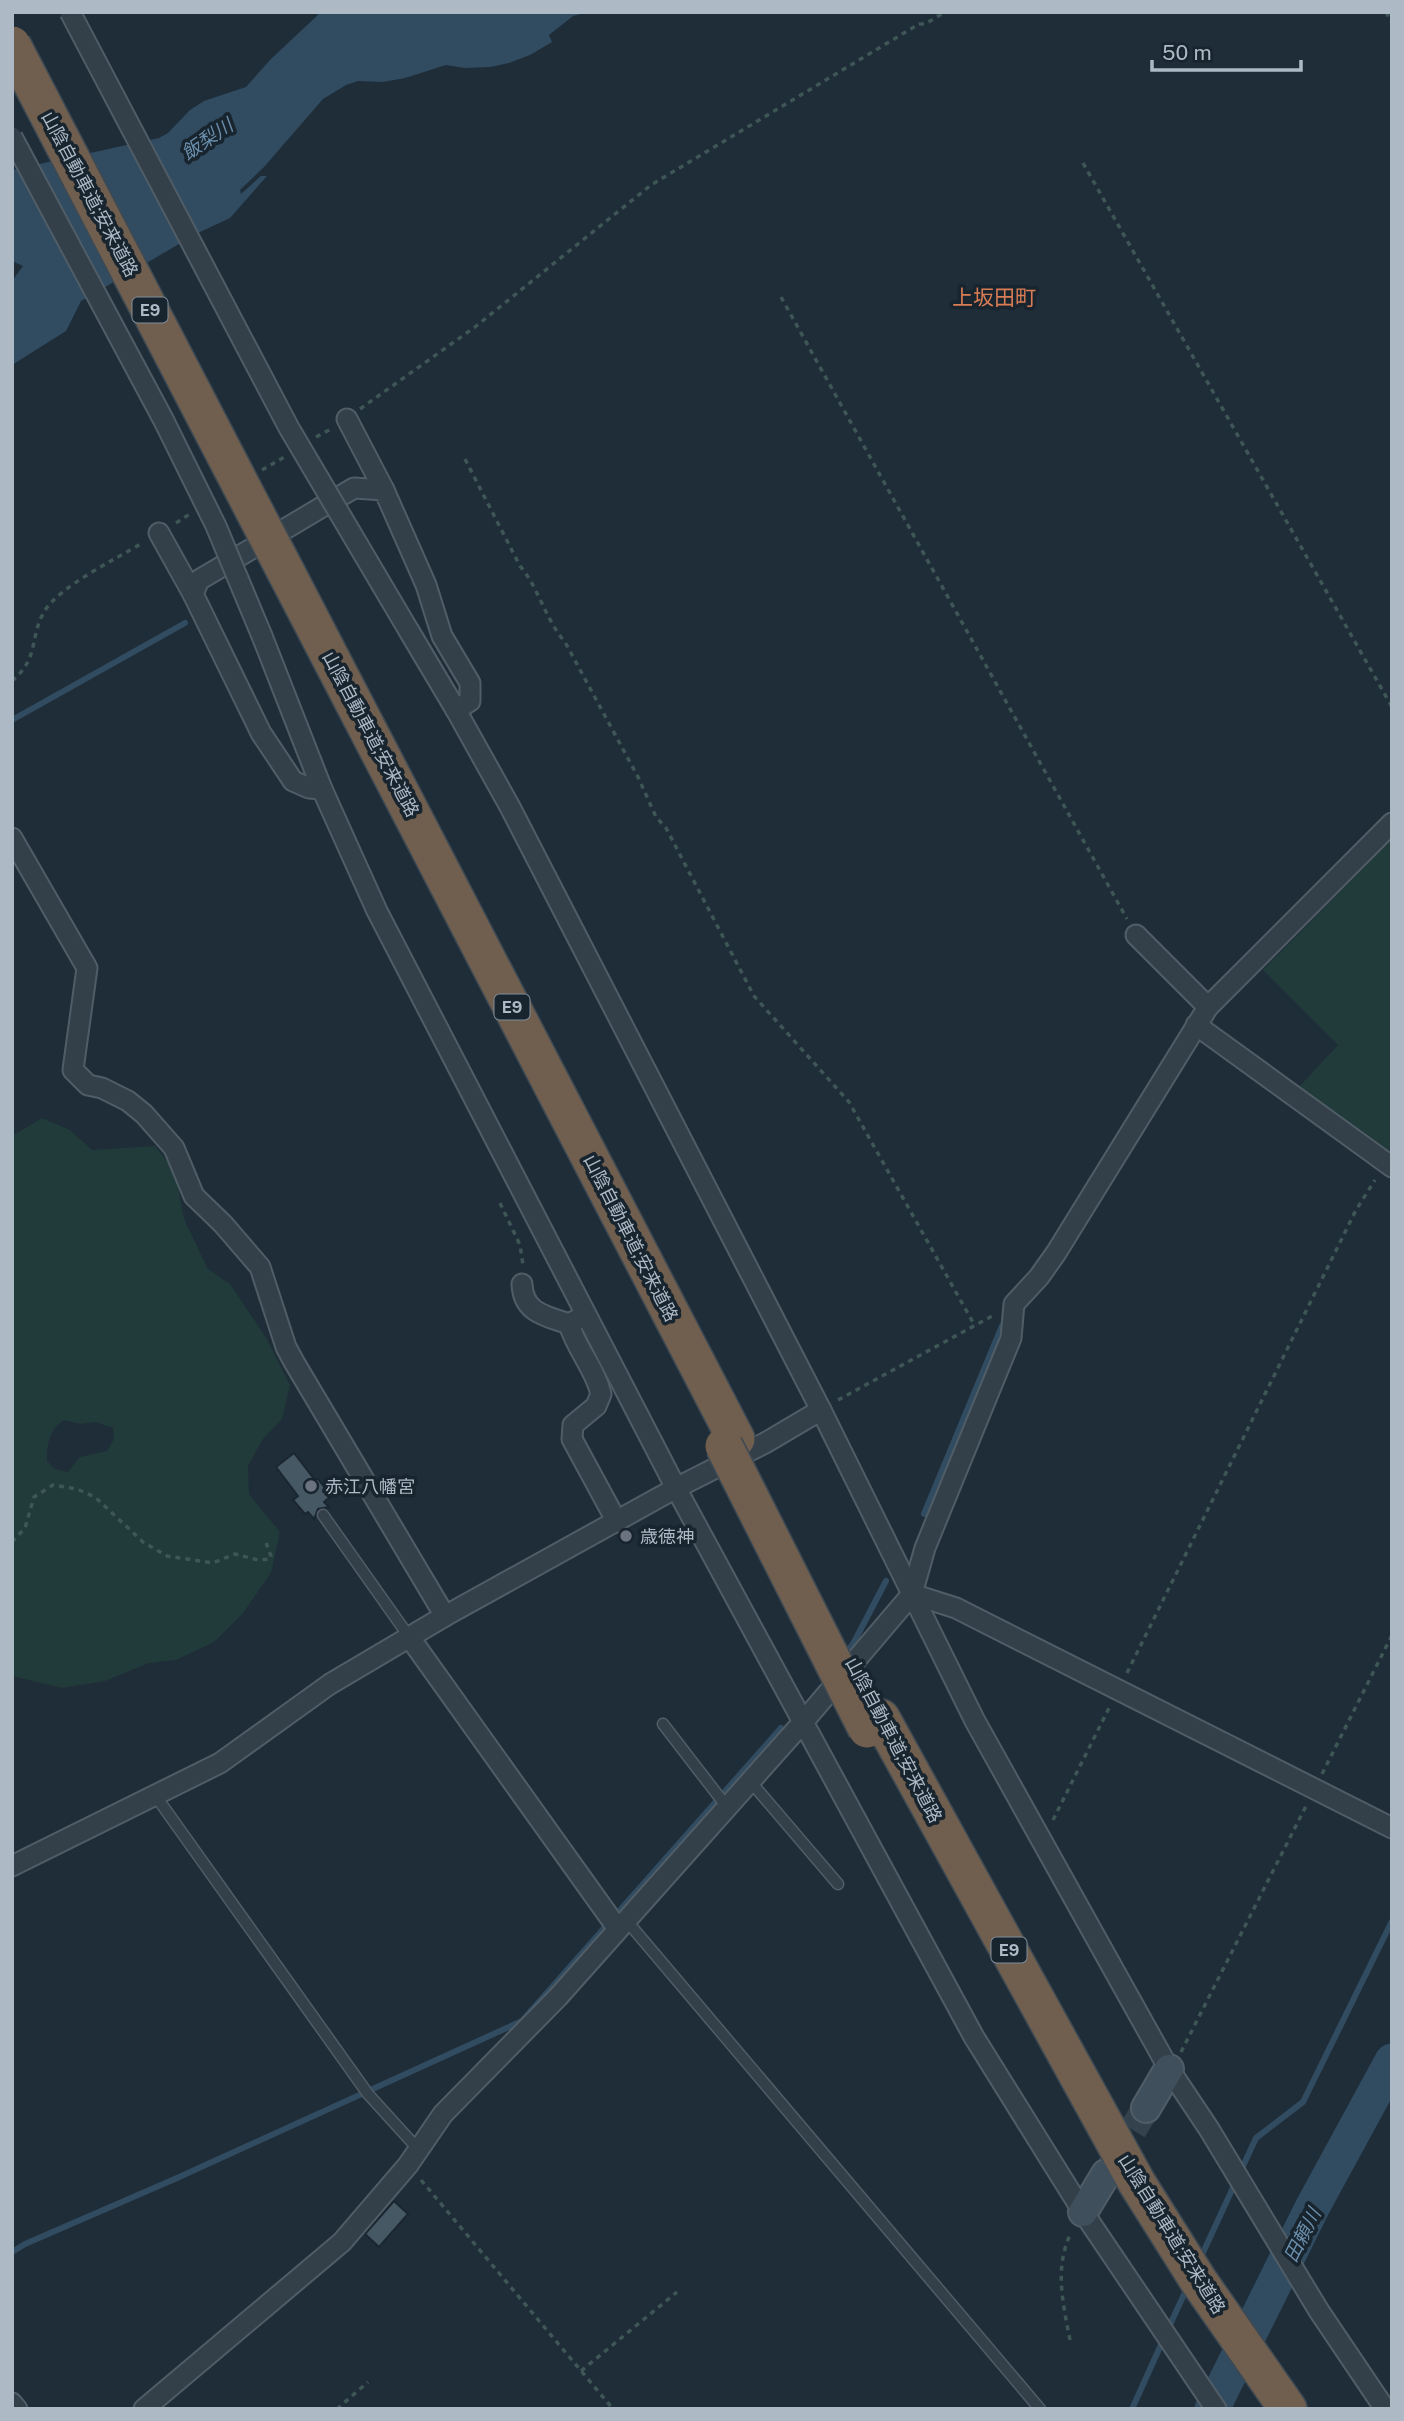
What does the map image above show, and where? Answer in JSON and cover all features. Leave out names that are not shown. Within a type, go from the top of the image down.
[{"type":"highway","name":"山陰自動車道;安来道路","points":[[12,45],[282,577],[494,1007],[730,1442],[874,1724],[1047,2050],[1188,2285],[1274,2409]]},
{"type":"highway","name":"山陰自動車道;安来道路","points":[[12,74],[214,467],[282,577]]},
{"type":"highway","name":"山陰自動車道;安来道路","points":[[1124,2181],[1205,2290],[1288,2409]]},
{"type":"street","points":[[70,12],[289,428],[456,710],[510,807],[821,1409],[975,1721],[1169,2069],[1209,2129],[1319,2311],[1385,2409]]},
{"type":"street","points":[[12,137],[163,419],[216,526],[322,789],[377,911],[577,1320],[676,1488],[974,2037],[1083,2213],[1216,2409]]},
{"type":"street","points":[[347,419],[384,489],[426,585],[442,636],[470,683],[470,701],[456,710]]},
{"type":"street","points":[[193,594],[199,580],[354,488],[384,489]]},
{"type":"street","points":[[159,533],[193,594],[267,742],[293,781],[309,788],[322,789]]},
{"type":"street","points":[[144,2409],[342,2242],[413,2157],[443,2114],[558,1997],[617,1922],[722,1801],[750,1782],[912,1594],[925,1548],[1011,1338],[1014,1304],[1039,1277],[1056,1253],[1208,1007],[1392,823]]},
{"type":"street","points":[[13,841],[87,968],[72,1070],[88,1085],[102,1088],[128,1101],[144,1114],[174,1147],[194,1196],[260,1266],[286,1347],[445,1616]]},
{"type":"street","points":[[1136,935],[1208,1007]]},
{"type":"street","points":[[1196,1025],[1389,1165]]},
{"type":"street","points":[[522,1284],[524,1301],[530,1307],[577,1320]]},
{"type":"street","points":[[577,1320],[571,1333],[596,1378],[601,1394],[596,1406],[573,1425],[572,1439],[617,1522]]},
{"type":"street","points":[[12,1866],[220,1763],[330,1684],[445,1616],[676,1488],[765,1443],[821,1409]]},
{"type":"street","points":[[912,1594],[956,1608],[1392,1828]]},
{"type":"street","points":[[410,1638],[617,1922]]},
{"type":"street","points":[[1146,2108],[1169,2069]]},
{"type":"street","points":[[1083,2213],[1124,2181]]},
{"type":"street","points":[[12,2403],[17,2409]]},
{"type":"lane","points":[[323,1515],[410,1638]]},
{"type":"lane","points":[[663,1724],[722,1801]]},
{"type":"lane","points":[[750,1782],[838,1884]]},
{"type":"lane","points":[[155,1795],[413,2157]]},
{"type":"lane","points":[[617,1922],[1040,2409]]},
{"type":"path","points":[[312,440],[347,419],[475,327],[651,186],[919,24],[925,24],[945,12]]},
{"type":"path","points":[[1386,12],[1392,23]]},
{"type":"path","points":[[1083,163],[1392,707]]},
{"type":"path","points":[[781,297],[1136,935]]},
{"type":"path","points":[[253,476],[288,454]]},
{"type":"path","points":[[465,459],[520,566],[596,698],[656,817],[666,828],[754,996],[849,1102],[975,1326]]},
{"type":"path","points":[[12,681],[32,655],[38,626],[52,602],[65,590],[194,512]]},
{"type":"path","points":[[1038,1835],[1052,1823],[1356,1210],[1389,1165]]},
{"type":"path","points":[[500,1203],[523,1256],[522,1284]]},
{"type":"path","points":[[821,1409],[1014,1304]]},
{"type":"path","points":[[12,1542],[25,1528],[34,1496],[53,1485],[77,1489],[95,1497],[143,1542],[167,1556],[213,1563],[235,1554],[258,1560],[270,1559],[266,1543]]},
{"type":"path","points":[[1317,1783],[1392,1635]]},
{"type":"path","points":[[1169,2069],[1185,2047],[1311,1796]]},
{"type":"path","points":[[413,2157],[613,2409]]},
{"type":"path","points":[[1070,2340],[1061,2292],[1063,2257],[1065,2245],[1083,2213]]},
{"type":"path","points":[[581,2371],[677,2292]]},
{"type":"path","points":[[337,2409],[368,2382]]},
{"type":"green space","points":[[1392,839],[1392,1158],[1297,1089],[1338,1045],[1263,970]]},
{"type":"green space","points":[[42,1118],[70,1130],[92,1150],[155,1146],[175,1172],[184,1219],[208,1269],[230,1284],[267,1339],[290,1385],[282,1419],[263,1439],[248,1466],[249,1494],[280,1532],[271,1573],[243,1613],[214,1642],[176,1660],[149,1663],[105,1681],[62,1688],[12,1676],[12,1136]],"holes":[[[64,1420],[80,1424],[96,1422],[113,1428],[114,1439],[107,1451],[80,1457],[68,1472],[55,1469],[47,1461],[48,1443],[52,1433]]]},
{"type":"water","name":"飯梨川","points":[[321,12],[589,12],[573,16],[549,35],[552,42],[509,63],[465,68],[446,65],[383,82],[358,81],[323,99],[264,167],[240,190],[241,194],[261,176],[267,176],[230,218],[198,233],[81,301],[66,331],[12,365],[12,281],[23,266],[12,261],[12,170],[159,138],[204,101],[246,87],[270,60]]},
{"type":"building","name":"赤江八幡宮","points":[[294,1453],[331,1496],[324,1502],[329,1507],[318,1509],[314,1519],[308,1512],[305,1514],[293,1500],[298,1496],[276,1467]]},
{"type":"building","points":[[394,2201],[408,2214],[379,2247],[365,2234]]},
{"type":"waterway","points":[[12,720],[185,623]]},
{"type":"waterway","points":[[924,1514],[1002,1326]]},
{"type":"waterway","points":[[844,1655],[853,1644],[886,1581]]},
{"type":"waterway","points":[[12,2252],[522,2021],[781,1728]]},
{"type":"waterway","points":[[1200,2259],[1256,2138],[1303,2102],[1392,1921]]},
{"type":"waterway","name":"田頼川","points":[[1212,2409],[1313,2206],[1392,2061]]},
{"type":"waterway","points":[[1168,2329],[1187,2288]]},
{"type":"waterway","points":[[1132,2409],[1164,2338]]},
{"type":"tunnel","points":[[1111,2166],[1146,2108]]},
{"type":"place","name":"赤江八幡宮","points":[[311,1486]]},
{"type":"place","name":"歳徳神","points":[[626,1536]]},
{"type":"district","name":"上坂田町","points":[[994,297]]}]
